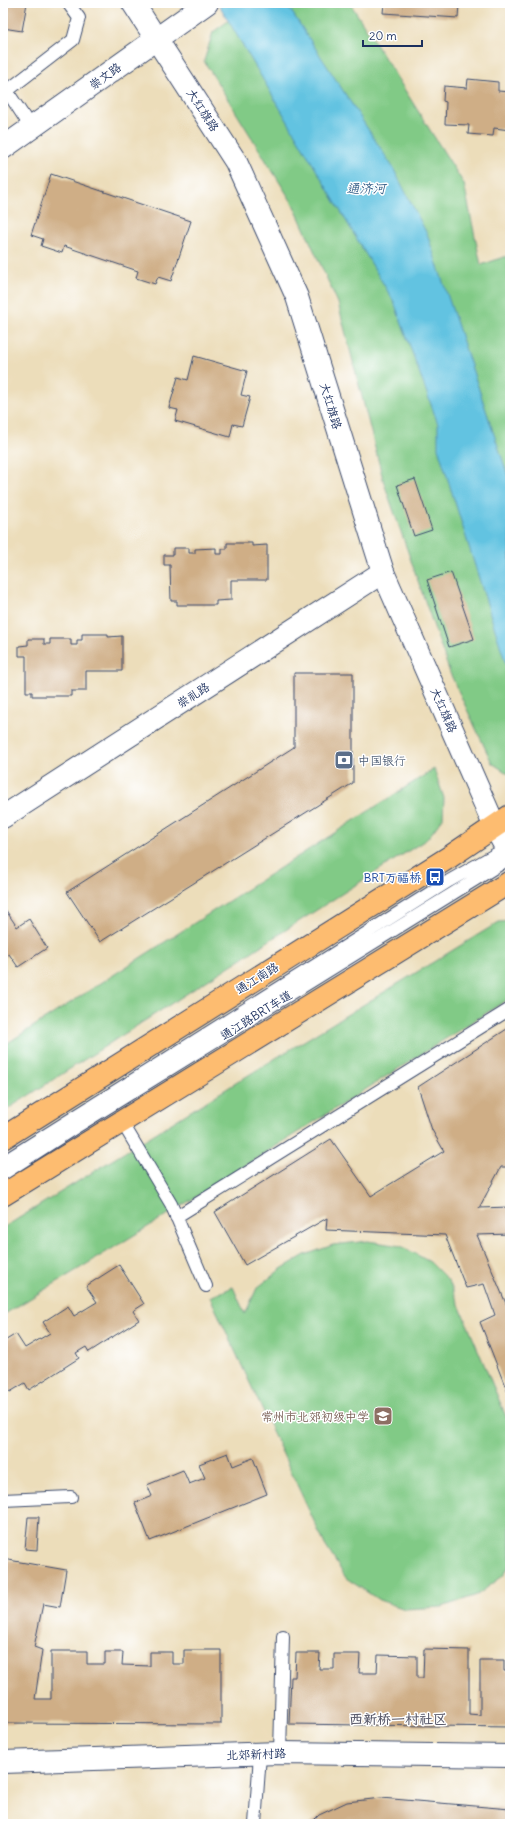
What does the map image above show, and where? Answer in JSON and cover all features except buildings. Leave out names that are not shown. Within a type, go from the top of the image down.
[{"type":"main road","name":"通江南路","points":[[3,1138],[502,821]]},
{"type":"main road","points":[[3,1196],[510,882]]},
{"type":"street","name":"大红旗路","points":[[133,3],[236,162],[297,297],[383,572],[502,821],[509,852]]},
{"type":"street","name":"崇文路","points":[[3,148],[32,129],[207,3]]},
{"type":"street","name":"崇礼路","points":[[3,817],[383,572]]},
{"type":"street","name":"北郊新村路","points":[[3,1762],[270,1754],[510,1756]]},
{"type":"lane","points":[[32,129],[5,91],[73,40],[79,18],[68,3]]},
{"type":"lane","name":"通江路BRT车道","points":[[3,1162],[442,886],[509,852]]},
{"type":"lane","name":"通江路BRT车道","points":[[3,1174],[509,852]]},
{"type":"lane","points":[[176,1217],[510,1009]]},
{"type":"lane","points":[[122,1122],[171,1204],[206,1286]]},
{"type":"lane","points":[[3,1500],[71,1497]]},
{"type":"lane","points":[[255,1824],[270,1754],[283,1636]]},
{"type":"green space","points":[[253,3],[350,3],[464,184],[481,265],[510,255],[510,775],[492,763],[450,673],[384,483],[338,303],[293,204],[204,61],[213,32]]},
{"type":"green space","points":[[434,769],[444,798],[443,818],[427,839],[3,1112],[3,1046]]},
{"type":"green space","points":[[510,921],[510,998],[164,1217],[3,1315],[3,1228],[276,1058],[499,922]]},
{"type":"green space","points":[[368,1241],[401,1246],[430,1262],[449,1281],[510,1426],[510,1564],[503,1576],[477,1595],[442,1607],[405,1609],[379,1600],[346,1578],[325,1545],[210,1297],[233,1287],[245,1314],[257,1288],[281,1269],[305,1255],[333,1245]]},
{"type":"water","name":"通济河","points":[[218,3],[286,3],[392,166],[427,234],[510,482],[510,677],[438,448],[438,424],[394,302]]},
{"type":"place","name":"中国银行","points":[[344,760]]},
{"type":"place","name":"BRT万福桥","points":[[435,877]]},
{"type":"place","name":"常州市北郊初级中学","points":[[383,1416]]},
{"type":"district","name":"西新桥一村社区","points":[[398,1719]]}]
